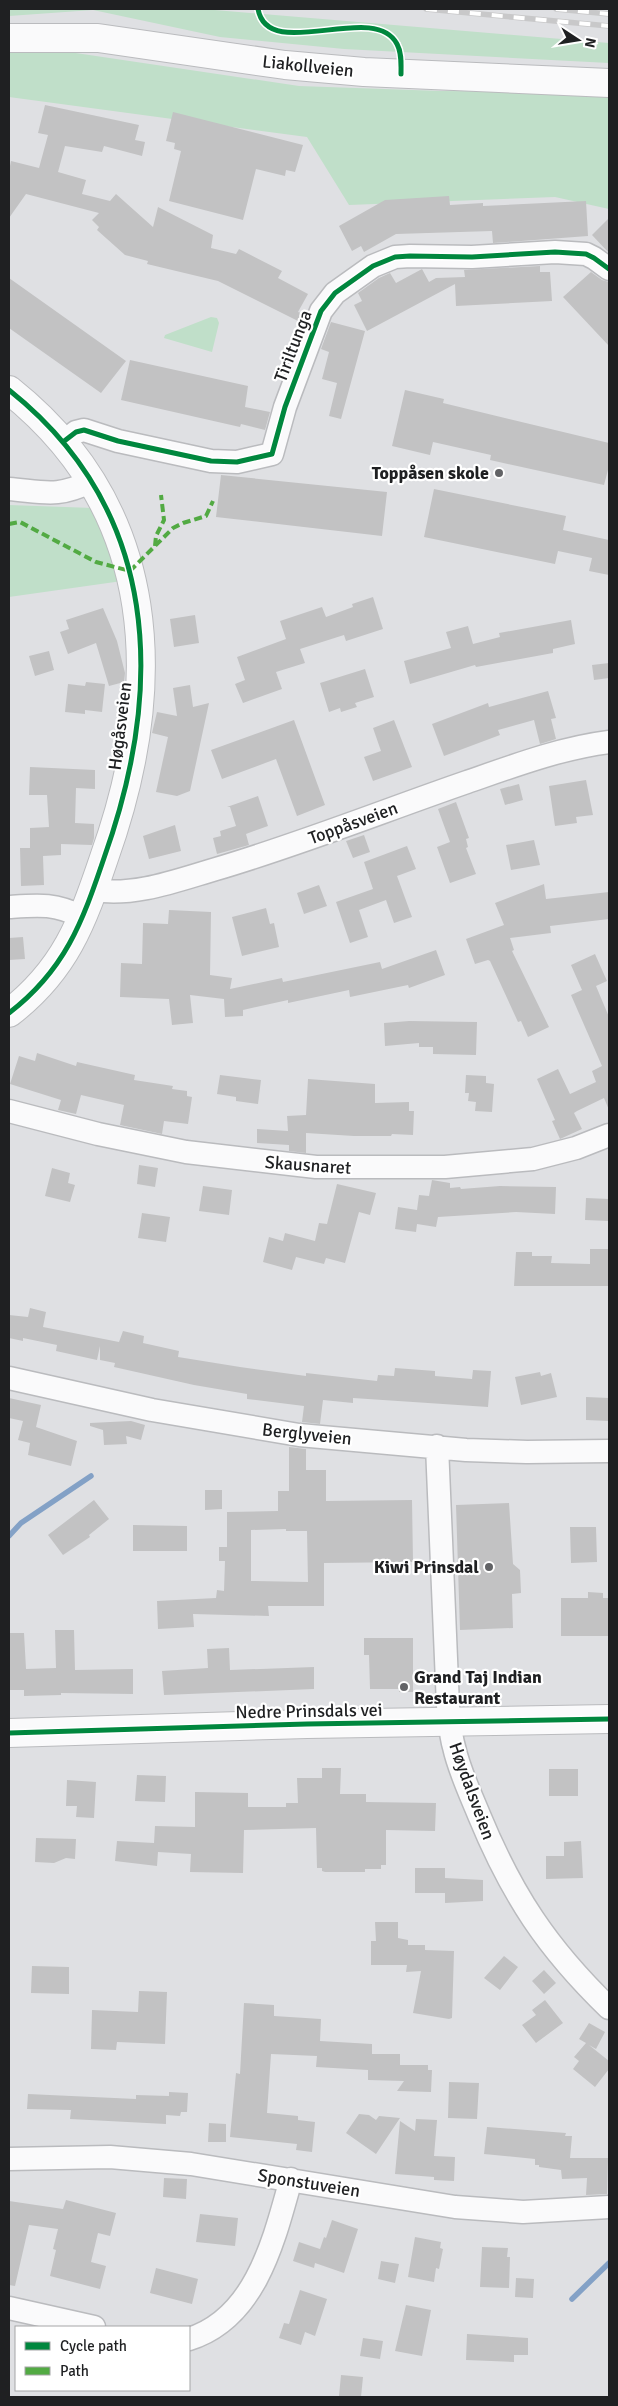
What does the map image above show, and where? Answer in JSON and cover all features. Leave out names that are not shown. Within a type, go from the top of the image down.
[{"type":"street","name":"Liakollveien","points":[[9,38],[98,38],[285,65],[364,72],[609,83]]},
{"type":"street","name":"Tiriltunga","points":[[63,442],[76,432],[84,430],[118,441],[211,461],[237,462],[272,454],[285,407],[320,312],[335,293],[347,283],[373,266],[395,257],[424,255],[472,257],[574,252],[594,258],[609,269]]},
{"type":"street","name":"Høgåsveien","points":[[9,390],[23,401],[63,442],[92,481],[117,532],[130,571],[138,610],[142,650],[139,710],[133,759],[109,845],[94,890],[54,971],[9,1013]]},
{"type":"street","points":[[9,489],[41,494],[62,493],[92,481]]},
{"type":"street","name":"Toppåsveien","points":[[94,890],[123,892],[200,873],[265,854],[522,763],[591,744],[609,742]]},
{"type":"street","points":[[9,907],[49,905],[59,907],[82,917]]},
{"type":"street","name":"Skausnaret","points":[[9,1111],[98,1134],[186,1152],[316,1167],[445,1167],[533,1159],[576,1148],[609,1135]]},
{"type":"street","name":"Berglyveien","points":[[9,1378],[122,1404],[299,1435],[527,1452],[609,1451]]},
{"type":"street","name":"Høydalsveien","points":[[437,1446],[440,1550],[450,1722],[454,1748],[467,1786],[506,1877],[526,1910],[552,1946],[581,1980],[609,2008]]},
{"type":"street","name":"Nedre Prinsdals vei","points":[[9,1733],[609,1719]]},
{"type":"street","name":"Sponstuveien","points":[[9,2159],[110,2157],[191,2164],[455,2207],[523,2212],[609,2207]]},
{"type":"street","points":[[190,2339],[206,2334],[224,2322],[238,2308],[252,2288],[276,2236],[292,2180]]},
{"type":"street","points":[[9,2308],[90,2326]]},
{"type":"green space","points":[[9,9],[203,9],[609,43],[609,63],[344,49],[220,37],[93,10],[9,16]]},
{"type":"green space","points":[[9,52],[69,52],[299,86],[441,91],[609,92],[609,209],[555,197],[349,205],[307,137],[9,97]]},
{"type":"green space","points":[[211,317],[217,318],[219,323],[212,352],[164,338],[165,335]]},
{"type":"green space","points":[[9,505],[93,508],[122,581],[9,597]]},
{"type":"building","points":[[45,105],[139,125],[135,140],[145,142],[142,156],[104,146],[102,152],[65,146],[58,172],[86,180],[82,194],[110,201],[116,194],[153,227],[158,207],[213,235],[211,248],[236,254],[239,249],[282,271],[278,278],[308,294],[298,312],[306,315],[302,323],[218,281],[147,264],[148,261],[125,255],[97,230],[99,227],[92,220],[99,213],[26,194],[9,218],[9,171],[11,161],[39,168],[48,135],[38,133]]},
{"type":"building","points":[[173,112],[303,145],[295,172],[286,170],[285,176],[256,169],[243,220],[169,201],[181,151],[174,149],[175,143],[166,141]]},
{"type":"building","points":[[449,196],[450,205],[483,203],[483,206],[586,201],[588,236],[493,243],[492,231],[396,234],[364,252],[361,246],[352,251],[339,226],[385,200]]},
{"type":"building","points":[[609,218],[609,253],[592,235]]},
{"type":"building","points":[[540,266],[540,272],[550,272],[552,301],[456,306],[455,284],[367,331],[354,305],[362,301],[358,293],[379,278],[390,273],[396,283],[422,269],[429,282],[436,278],[465,277],[464,270]]},
{"type":"building","points":[[591,272],[602,280],[609,282],[609,346],[563,297]]},
{"type":"building","points":[[9,278],[126,361],[101,393],[9,328]]},
{"type":"building","points":[[331,322],[365,331],[341,419],[329,416],[337,383],[322,379],[329,352],[321,349]]},
{"type":"building","points":[[130,360],[248,386],[245,407],[270,412],[265,430],[241,424],[240,427],[121,400]]},
{"type":"building","points":[[405,390],[444,399],[443,403],[609,443],[609,466],[604,485],[490,460],[491,455],[433,442],[430,455],[392,446]]},
{"type":"building","points":[[221,475],[387,492],[382,536],[216,517]]},
{"type":"building","points":[[434,489],[566,516],[563,530],[609,540],[609,575],[589,571],[592,558],[558,551],[555,564],[424,537]]},
{"type":"building","points":[[373,597],[383,629],[346,641],[344,635],[300,649],[305,663],[276,672],[282,689],[243,703],[235,684],[245,680],[237,657],[286,639],[280,621],[322,607],[326,617],[353,607],[352,604]]},
{"type":"building","points":[[103,608],[117,641],[125,673],[124,682],[109,686],[96,643],[68,654],[60,632],[69,629],[66,620]]},
{"type":"building","points":[[195,615],[199,643],[174,647],[170,619]]},
{"type":"building","points":[[571,620],[575,644],[553,649],[553,653],[476,667],[475,665],[410,684],[404,661],[451,648],[446,632],[468,626],[473,644],[500,637],[499,633]]},
{"type":"building","points":[[49,651],[54,670],[35,676],[29,656]]},
{"type":"building","points":[[609,663],[609,678],[594,680],[592,665]]},
{"type":"building","points":[[365,669],[374,697],[355,703],[357,707],[341,712],[340,708],[329,712],[320,683]]},
{"type":"building","points":[[86,682],[105,684],[102,712],[85,710],[85,714],[65,712],[68,684],[85,686]]},
{"type":"building","points":[[190,685],[193,707],[209,703],[190,791],[177,796],[156,792],[168,737],[152,733],[157,712],[177,716],[173,688]]},
{"type":"building","points":[[548,691],[556,718],[551,719],[556,739],[540,744],[534,720],[498,730],[500,735],[444,756],[432,724],[488,703],[489,707]]},
{"type":"building","points":[[294,720],[325,805],[297,816],[276,759],[222,779],[211,750]]},
{"type":"building","points":[[394,720],[412,767],[373,781],[364,757],[381,751],[373,728]]},
{"type":"building","points":[[30,767],[95,770],[95,789],[76,788],[75,823],[94,824],[94,838],[92,845],[61,844],[61,855],[43,856],[44,885],[21,886],[20,848],[30,848],[30,828],[49,827],[47,795],[29,795]]},
{"type":"building","points":[[586,780],[593,815],[576,817],[577,823],[555,826],[549,786]]},
{"type":"building","points":[[519,784],[523,800],[505,805],[500,789]]},
{"type":"building","points":[[258,796],[268,826],[246,834],[249,845],[217,854],[213,838],[221,836],[220,831],[236,826],[230,807],[227,807]]},
{"type":"building","points":[[456,802],[469,838],[466,839],[468,847],[466,848],[476,874],[450,883],[437,847],[450,842],[438,809]]},
{"type":"building","points":[[175,825],[181,851],[149,859],[143,836]]},
{"type":"building","points":[[364,835],[370,852],[353,858],[346,841]]},
{"type":"building","points":[[534,840],[540,865],[511,870],[506,845]]},
{"type":"building","points":[[407,846],[416,869],[397,876],[412,917],[394,923],[386,900],[359,910],[368,937],[350,943],[336,902],[373,889],[364,862]]},
{"type":"building","points":[[544,884],[546,899],[609,892],[609,919],[550,926],[551,933],[510,938],[514,950],[512,951],[549,1027],[528,1037],[521,1021],[518,1022],[490,961],[475,964],[466,939],[504,925],[495,903]]},
{"type":"building","points":[[319,885],[327,906],[304,914],[297,893]]},
{"type":"building","points":[[266,908],[270,924],[274,923],[279,947],[242,956],[232,917]]},
{"type":"building","points":[[169,910],[211,912],[210,975],[232,978],[230,989],[282,978],[283,982],[380,962],[382,969],[436,950],[445,975],[409,988],[408,985],[350,997],[349,990],[288,1003],[288,1000],[243,1010],[243,1016],[225,1017],[224,999],[190,995],[193,1023],[172,1025],[169,999],[120,997],[121,963],[142,964],[143,923],[168,924]]},
{"type":"building","points":[[23,937],[25,959],[9,960],[9,938]]},
{"type":"building","points":[[595,954],[607,981],[596,986],[609,1017],[609,1110],[604,1098],[577,1111],[574,1113],[582,1129],[560,1139],[552,1121],[555,1120],[537,1079],[558,1069],[570,1094],[596,1082],[592,1071],[602,1066],[571,995],[582,990],[571,965]]},
{"type":"building","points":[[409,1021],[477,1022],[476,1055],[433,1054],[433,1047],[419,1047],[419,1043],[385,1046],[384,1023]]},
{"type":"building","points":[[37,1053],[76,1066],[77,1062],[135,1075],[134,1080],[173,1086],[172,1089],[187,1091],[187,1096],[192,1097],[188,1124],[164,1121],[162,1134],[120,1125],[124,1105],[81,1095],[76,1114],[58,1110],[61,1100],[10,1084],[19,1056],[35,1061]]},
{"type":"building","points":[[220,1075],[261,1080],[258,1104],[236,1101],[236,1097],[217,1094]]},
{"type":"building","points":[[466,1075],[486,1076],[486,1083],[494,1084],[492,1112],[475,1111],[476,1102],[468,1101],[469,1093],[465,1093]]},
{"type":"building","points":[[308,1079],[375,1084],[375,1103],[409,1102],[409,1111],[414,1111],[413,1135],[354,1136],[306,1133],[306,1153],[289,1151],[289,1145],[257,1143],[257,1129],[288,1131],[287,1116],[306,1115]]},
{"type":"building","points":[[139,1165],[158,1168],[155,1187],[137,1184]]},
{"type":"building","points":[[52,1168],[70,1173],[68,1183],[75,1185],[70,1202],[45,1196]]},
{"type":"building","points":[[432,1180],[450,1183],[450,1188],[460,1187],[461,1189],[500,1186],[556,1187],[555,1214],[516,1212],[438,1217],[436,1227],[417,1224],[416,1232],[395,1229],[398,1207],[417,1210],[419,1195],[429,1196]]},
{"type":"building","points":[[337,1184],[376,1193],[370,1215],[359,1212],[345,1263],[326,1258],[324,1264],[296,1257],[292,1270],[263,1262],[269,1237],[283,1241],[285,1233],[315,1241],[319,1223],[327,1224]]},
{"type":"building","points":[[203,1186],[232,1190],[229,1215],[199,1211]]},
{"type":"building","points":[[586,1198],[609,1199],[609,1221],[585,1220]]},
{"type":"building","points":[[142,1213],[170,1217],[166,1242],[138,1238]]},
{"type":"building","points":[[590,1249],[609,1249],[609,1286],[514,1286],[516,1252],[532,1252],[532,1256],[552,1256],[551,1263],[590,1264]]},
{"type":"building","points":[[30,1308],[46,1312],[43,1327],[119,1342],[123,1331],[144,1336],[143,1343],[179,1351],[178,1357],[240,1367],[306,1376],[306,1373],[377,1381],[378,1375],[394,1376],[395,1368],[435,1371],[435,1376],[472,1379],[473,1370],[491,1371],[488,1407],[353,1398],[353,1403],[323,1400],[320,1424],[302,1422],[304,1406],[247,1399],[247,1394],[194,1385],[114,1367],[115,1363],[100,1360],[100,1346],[97,1360],[56,1351],[57,1345],[23,1338],[23,1341],[9,1338],[9,1315],[28,1317]]},
{"type":"building","points":[[540,1372],[541,1376],[551,1373],[557,1397],[521,1405],[515,1377]]},
{"type":"building","points":[[586,1397],[609,1398],[609,1421],[586,1420]]},
{"type":"building","points":[[9,1398],[41,1405],[36,1427],[77,1441],[71,1466],[28,1455],[30,1443],[18,1440],[23,1421],[9,1418]]},
{"type":"building","points":[[131,1421],[145,1425],[141,1440],[126,1436],[127,1444],[104,1445],[103,1430],[90,1426],[90,1423]]},
{"type":"building","points":[[289,1447],[306,1449],[306,1470],[326,1470],[326,1501],[412,1500],[413,1562],[324,1563],[324,1606],[268,1606],[269,1616],[193,1614],[194,1627],[158,1629],[157,1601],[216,1598],[217,1590],[224,1591],[225,1561],[219,1561],[219,1547],[227,1547],[227,1512],[278,1511],[278,1491],[289,1491]],"holes":[[[286,1529],[286,1531],[307,1531],[308,1582],[251,1581],[251,1530]]]},
{"type":"building","points":[[205,1490],[222,1490],[222,1509],[205,1510]]},
{"type":"building","points":[[94,1500],[109,1519],[89,1535],[90,1537],[63,1555],[48,1535]]},
{"type":"building","points":[[509,1503],[513,1564],[520,1570],[521,1593],[512,1594],[513,1628],[460,1630],[456,1505]]},
{"type":"building","points":[[133,1525],[187,1526],[187,1551],[133,1551]]},
{"type":"building","points":[[570,1527],[596,1527],[597,1562],[571,1563]]},
{"type":"building","points":[[588,1592],[603,1593],[603,1598],[609,1598],[609,1636],[561,1636],[561,1598],[588,1598]]},
{"type":"building","points":[[55,1630],[74,1630],[75,1670],[133,1669],[133,1694],[61,1693],[61,1695],[24,1696],[24,1690],[9,1690],[9,1633],[24,1633],[26,1669],[56,1668]]},
{"type":"building","points":[[364,1638],[413,1638],[413,1692],[399,1692],[399,1689],[370,1689],[369,1655],[364,1655]]},
{"type":"building","points":[[229,1648],[230,1670],[314,1667],[314,1689],[164,1695],[162,1671],[208,1668],[207,1649]]},
{"type":"building","points":[[322,1768],[341,1768],[340,1794],[366,1794],[366,1802],[436,1803],[435,1831],[386,1830],[386,1865],[381,1865],[381,1869],[365,1869],[365,1872],[325,1872],[322,1871],[322,1868],[317,1868],[316,1828],[244,1830],[243,1873],[190,1872],[191,1854],[158,1852],[157,1866],[115,1861],[117,1841],[154,1843],[155,1826],[195,1827],[195,1792],[248,1793],[248,1807],[286,1807],[286,1803],[298,1803],[297,1778],[322,1778]]},
{"type":"building","points":[[549,1769],[578,1769],[578,1796],[549,1796]]},
{"type":"building","points":[[137,1775],[166,1776],[165,1802],[135,1801]]},
{"type":"building","points":[[67,1780],[96,1782],[94,1818],[76,1817],[77,1806],[66,1806]]},
{"type":"building","points":[[36,1838],[76,1839],[75,1859],[66,1858],[54,1863],[35,1862]]},
{"type":"building","points":[[581,1841],[583,1878],[546,1879],[546,1856],[564,1856],[564,1842]]},
{"type":"building","points":[[415,1868],[445,1868],[445,1878],[483,1880],[483,1901],[445,1903],[445,1893],[415,1893]]},
{"type":"building","points":[[375,1922],[398,1922],[398,1938],[408,1940],[408,1945],[425,1945],[425,1950],[454,1951],[452,2018],[413,2013],[421,1971],[406,1972],[407,1965],[371,1965],[371,1941],[376,1941]]},
{"type":"building","points":[[504,1956],[518,1967],[500,1990],[484,1978]]},
{"type":"building","points":[[32,1966],[69,1967],[69,1994],[31,1993]]},
{"type":"building","points":[[544,1970],[556,1983],[544,1994],[532,1981]]},
{"type":"building","points":[[139,1991],[167,1992],[165,2044],[117,2042],[116,2050],[91,2049],[92,2010],[138,2012]]},
{"type":"building","points":[[545,2000],[563,2023],[536,2043],[522,2025],[536,2015],[532,2010]]},
{"type":"building","points":[[244,2003],[274,2005],[274,2016],[321,2019],[320,2041],[372,2044],[372,2054],[400,2054],[400,2065],[428,2065],[428,2070],[432,2070],[431,2092],[397,2091],[404,2081],[368,2080],[368,2070],[316,2067],[317,2056],[271,2054],[267,2113],[298,2116],[298,2120],[315,2122],[312,2152],[296,2150],[297,2144],[230,2137],[236,2073],[240,2074]]},
{"type":"building","points":[[589,2023],[605,2032],[596,2049],[589,2045],[609,2061],[609,2069],[595,2087],[573,2069],[579,2061],[574,2057],[586,2043],[579,2039]]},
{"type":"building","points":[[449,2082],[479,2083],[477,2119],[448,2118]]},
{"type":"building","points":[[169,2092],[188,2093],[187,2112],[181,2112],[180,2116],[166,2115],[166,2124],[70,2119],[71,2110],[27,2109],[28,2094],[136,2099],[136,2095],[169,2096]]},
{"type":"building","points":[[359,2114],[369,2115],[376,2120],[379,2116],[400,2118],[376,2154],[346,2133]]},
{"type":"building","points":[[416,2119],[437,2120],[434,2156],[455,2157],[454,2181],[434,2180],[434,2177],[395,2174],[400,2121],[415,2131]]},
{"type":"building","points":[[209,2123],[226,2124],[226,2142],[208,2142]]},
{"type":"building","points":[[487,2127],[566,2133],[565,2136],[572,2136],[570,2158],[608,2158],[607,2194],[586,2195],[587,2178],[562,2179],[561,2170],[539,2167],[539,2165],[535,2165],[535,2159],[484,2154]]},
{"type":"building","points":[[164,2178],[187,2179],[186,2199],[163,2197]]},
{"type":"building","points":[[66,2200],[116,2213],[110,2236],[98,2233],[91,2262],[106,2266],[100,2289],[50,2276],[56,2250],[53,2249],[58,2229],[29,2225],[15,2286],[9,2285],[9,2201],[63,2209]]},
{"type":"building","points":[[200,2214],[238,2218],[235,2246],[196,2242]]},
{"type":"building","points":[[332,2220],[358,2229],[344,2273],[315,2263],[314,2268],[293,2261],[299,2242],[320,2249]]},
{"type":"building","points":[[415,2237],[441,2242],[440,2248],[443,2249],[439,2269],[436,2268],[434,2282],[408,2277]]},
{"type":"building","points":[[482,2247],[508,2248],[507,2257],[510,2257],[509,2288],[480,2287]]},
{"type":"building","points":[[381,2261],[399,2264],[395,2283],[378,2279]]},
{"type":"building","points":[[156,2268],[198,2279],[192,2304],[150,2293]]},
{"type":"building","points":[[516,2278],[534,2279],[533,2298],[515,2297]]},
{"type":"building","points":[[300,2290],[327,2299],[315,2336],[305,2332],[301,2345],[279,2338],[284,2323],[289,2324]]},
{"type":"building","points":[[406,2305],[431,2310],[422,2356],[395,2351]]},
{"type":"building","points":[[467,2334],[528,2338],[528,2355],[514,2355],[514,2362],[466,2360]]},
{"type":"building","points":[[363,2338],[383,2341],[380,2359],[360,2356]]},
{"type":"building","points":[[341,2375],[363,2377],[361,2397],[339,2396]]},
{"type":"waterway","points":[[9,1536],[21,1523],[91,1476]]},
{"type":"waterway","points":[[572,2299],[609,2263]]},
{"type":"railway","points":[[426,9],[609,26]]},
{"type":"railway","points":[[556,9],[609,14]]},
{"type":"marked path","points":[[155,546],[156,536],[164,520],[161,495]]},
{"type":"marked path","points":[[9,524],[20,522],[96,562],[130,571],[173,528],[206,516],[213,501]]},
{"type":"cycle path","points":[[258,9],[266,24],[281,31],[300,33],[346,28],[367,28],[385,32],[399,47],[401,74]]},
{"type":"cycle path","points":[[63,442],[76,432],[84,430],[118,441],[211,461],[237,462],[272,454],[285,407],[321,311],[335,293],[373,266],[395,257],[472,257],[555,252],[586,254],[609,269]]},
{"type":"cycle path","points":[[9,390],[59,438],[97,490],[122,546],[136,605],[141,667],[136,730],[124,794],[88,904],[69,944],[58,962],[28,997],[9,1013]]},
{"type":"cycle path","points":[[9,1733],[307,1724],[609,1719]]},
{"type":"place","name":"Toppåsen skole","points":[[499,473]]},
{"type":"place","name":"Kiwi Prinsdal","points":[[489,1567]]},
{"type":"place","name":"Grand Taj Indian Restaurant","points":[[404,1687]]}]
